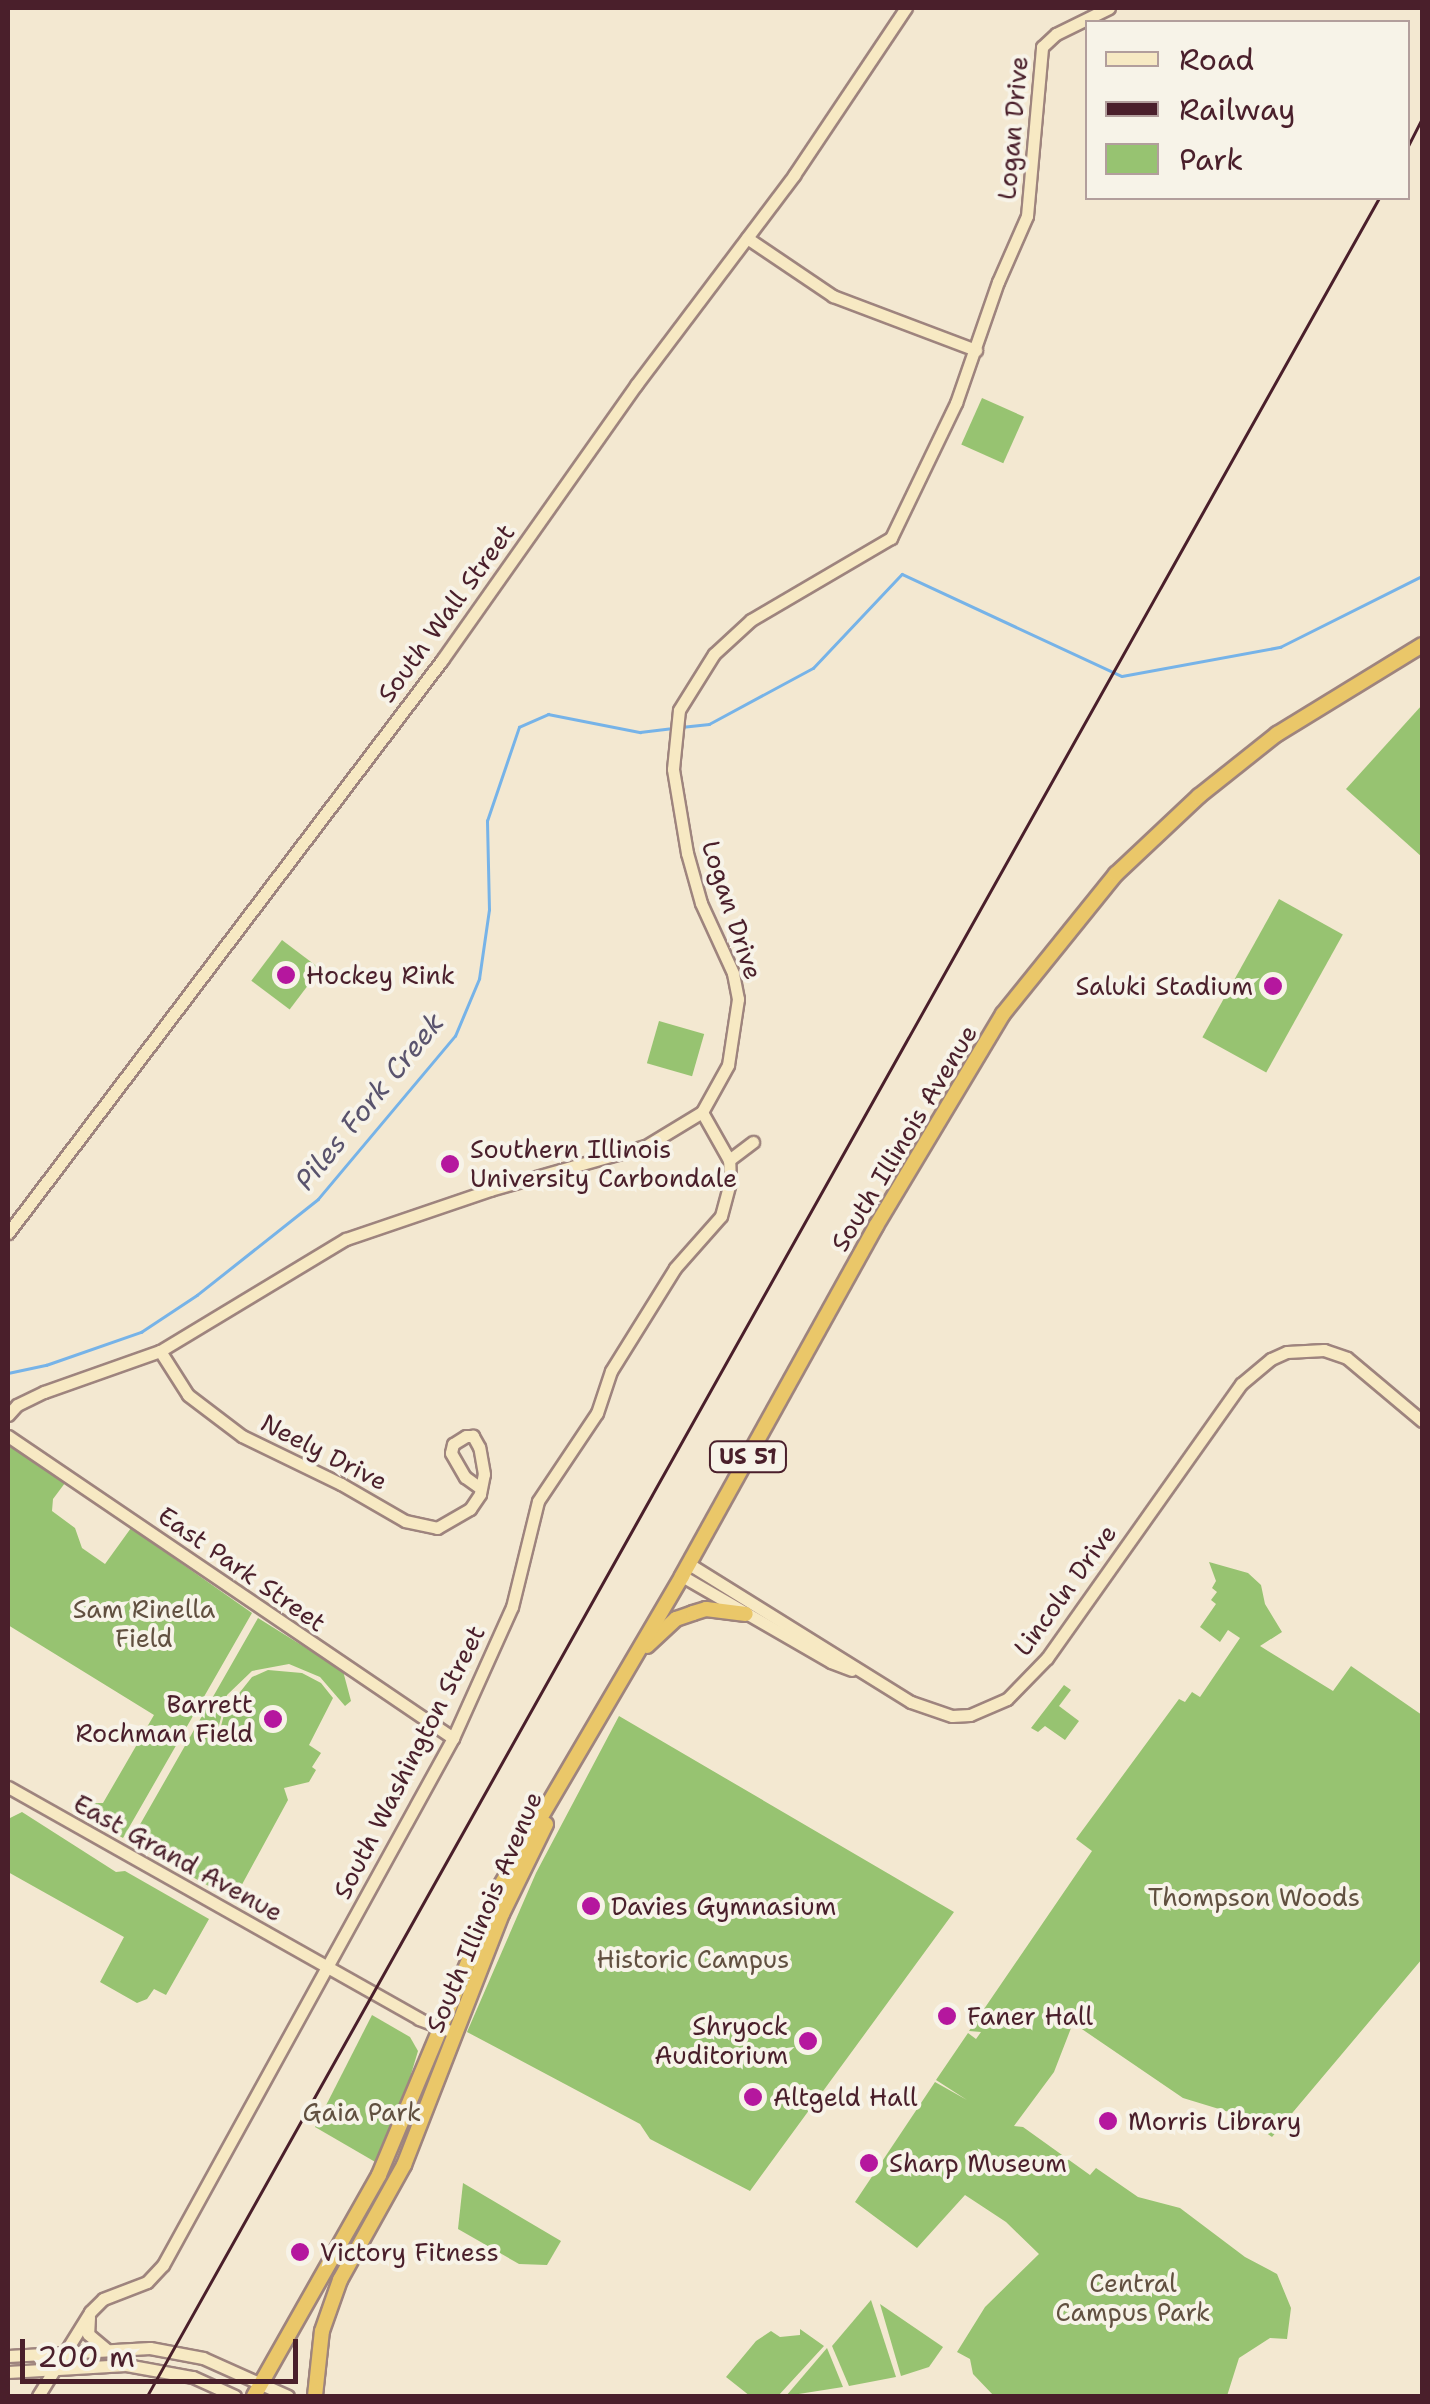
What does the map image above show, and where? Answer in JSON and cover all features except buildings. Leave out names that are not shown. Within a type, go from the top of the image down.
[{"type":"highway","name":"South Illinois Avenue","points":[[258,2390],[368,2198],[498,1890],[685,1570],[955,1090],[1027,983],[1116,874],[1199,796],[1319,706],[1422,644]]},
{"type":"highway","points":[[632,1660],[676,1620],[706,1609],[746,1614]]},
{"type":"highway","name":"South Illinois Avenue","points":[[315,2396],[322,2331],[340,2280],[404,2165],[502,1914],[566,1778]]},
{"type":"street","name":"South Wall Street","points":[[8,1233],[442,660],[636,385],[748,238],[906,8]]},
{"type":"street","name":"Logan Drive","points":[[8,1415],[17,1404],[44,1392],[160,1352],[346,1239],[490,1190],[646,1146],[702,1112],[728,1065],[738,999],[733,973],[701,903],[687,852],[673,769],[676,727],[692,685],[714,654],[751,620],[890,538],[956,403],[1027,216],[1042,47],[1056,34],[1109,8]]},
{"type":"street","points":[[748,238],[833,296],[976,350]]},
{"type":"street","points":[[702,1112],[728,1160],[752,1142]]},
{"type":"street","name":"South Washington Street","points":[[36,2396],[90,2312],[103,2300],[146,2282],[162,2265],[452,1738],[512,1607],[538,1501],[597,1413],[611,1372],[666,1282],[721,1216],[730,1183],[728,1160]]},
{"type":"street","name":"Lincoln Drive","points":[[685,1570],[775,1615],[860,1673],[911,1702],[952,1716],[970,1715],[1007,1699],[1046,1658],[1241,1384],[1271,1359],[1287,1352],[1324,1350],[1347,1358],[1420,1414]]},
{"type":"street","name":"Neely Drive","points":[[160,1352],[188,1394],[242,1436],[422,1528],[437,1528],[460,1518],[470,1510],[480,1488]]},
{"type":"street","name":"East Park Street","points":[[8,1436],[452,1738]]},
{"type":"street","points":[[685,1570],[746,1614],[860,1673]]},
{"type":"street","name":"East Grand Avenue","points":[[8,1787],[327,1966],[455,2033]]},
{"type":"street","points":[[90,2312],[88,2334],[106,2349]]},
{"type":"street","points":[[8,2356],[150,2348],[202,2358],[258,2390],[288,2396]]},
{"type":"street","points":[[13,2372],[100,2364],[148,2368],[192,2378],[235,2396]]},
{"type":"street","points":[[13,2372],[36,2396]]},
{"type":"green space","points":[[982,398],[1024,417],[1003,463],[961,445]]},
{"type":"green space","points":[[1422,705],[1422,857],[1346,789]]},
{"type":"green space","name":"Saluki Stadium","points":[[1279,899],[1343,934],[1266,1073],[1202,1037]]},
{"type":"green space","name":"Hockey Rink","points":[[282,940],[320,969],[290,1010],[251,981]]},
{"type":"green space","points":[[659,1021],[704,1034],[692,1076],[647,1063]]},
{"type":"green space","name":"Sam Rinella Field","points":[[8,1444],[65,1483],[53,1499],[52,1511],[75,1528],[82,1548],[105,1564],[131,1528],[252,1613],[123,1838],[88,1818],[88,1810],[93,1803],[103,1803],[154,1715],[8,1625]]},
{"type":"green space","name":"Thompson Woods","points":[[1209,1562],[1248,1573],[1261,1585],[1265,1604],[1282,1632],[1260,1646],[1333,1691],[1351,1666],[1422,1715],[1422,1959],[1272,2137],[1242,2116],[1183,2098],[1073,2023],[1054,2072],[1014,2126],[1023,2127],[1090,2175],[1096,2168],[1138,2197],[1180,2208],[1245,2257],[1277,2274],[1291,2308],[1287,2339],[1270,2338],[1239,2358],[1227,2396],[994,2396],[973,2374],[970,2359],[957,2352],[985,2307],[1039,2254],[1006,2222],[965,2195],[917,2248],[855,2202],[935,2082],[967,2100],[936,2080],[968,2033],[976,2039],[981,2032],[969,2031],[1092,1851],[1076,1839],[1179,1699],[1185,1702],[1192,1692],[1200,1697],[1240,1638],[1228,1630],[1220,1642],[1200,1627],[1216,1604],[1211,1600],[1217,1592],[1212,1588],[1216,1581]]},
{"type":"green space","points":[[258,1618],[343,1671],[351,1701],[345,1706],[320,1677],[289,1664],[252,1671],[227,1695],[218,1729],[230,1744],[234,1737],[221,1726],[225,1711],[252,1677],[268,1670],[302,1673],[321,1683],[333,1698],[309,1745],[321,1753],[312,1767],[316,1770],[309,1782],[284,1788],[288,1800],[239,1890],[244,1893],[239,1903],[130,1842]]},
{"type":"green space","points":[[1064,1685],[1071,1690],[1059,1706],[1079,1721],[1065,1740],[1045,1726],[1038,1732],[1031,1728]]},
{"type":"green space","name":"Historic Campus","points":[[619,1716],[954,1912],[750,2191],[650,2139],[640,2124],[467,2032],[536,1873]]},
{"type":"green space","points":[[22,1812],[116,1872],[125,1871],[209,1919],[166,1995],[154,1989],[147,1999],[137,2003],[100,1982],[124,1937],[8,1872],[8,1819]]},
{"type":"green space","name":"Gaia Park","points":[[372,2015],[410,2037],[418,2051],[397,2121],[377,2163],[315,2127]]},
{"type":"green space","points":[[463,2183],[561,2241],[547,2265],[519,2264],[458,2229]]},
{"type":"green space","points":[[871,2300],[896,2377],[849,2386],[832,2346]]},
{"type":"green space","points":[[880,2304],[943,2347],[929,2367],[901,2376]]},
{"type":"green space","points":[[800,2329],[824,2346],[778,2396],[750,2396],[726,2377],[756,2341],[771,2331],[780,2337],[800,2335]]},
{"type":"green space","points":[[827,2348],[843,2387],[786,2396]]},
{"type":"waterway","name":"Piles Fork Creek","points":[[681,727],[709,724],[813,668],[902,574],[1122,676],[1280,647],[1422,576]]},
{"type":"waterway","name":"Piles Fork Creek","points":[[8,1373],[46,1365],[141,1332],[197,1295],[318,1199],[455,1036],[479,979],[489,910],[487,821],[519,727],[548,714],[640,732],[673,728]]},
{"type":"railway","points":[[1410,142],[1422,119]]},
{"type":"railway","points":[[147,2396],[1378,200]]},
{"type":"place","name":"Hockey Rink","points":[[286,975]]},
{"type":"place","name":"Saluki Stadium","points":[[1273,986]]},
{"type":"place","name":"Southern Illinois University Carbondale","points":[[450,1164]]},
{"type":"place","name":"Barrett Rochman Field","points":[[273,1719]]},
{"type":"place","name":"Davies Gymnasium","points":[[591,1906]]},
{"type":"place","name":"Faner Hall","points":[[947,2016]]},
{"type":"place","name":"Shryock Auditorium","points":[[808,2041]]},
{"type":"place","name":"Altgeld Hall","points":[[753,2097]]},
{"type":"place","name":"Morris Library","points":[[1108,2121]]},
{"type":"place","name":"Sharp Museum","points":[[869,2163]]},
{"type":"place","name":"Victory Fitness","points":[[300,2252]]},
{"type":"park label","name":"Central Campus Park","points":[[1133,2298]]}]
